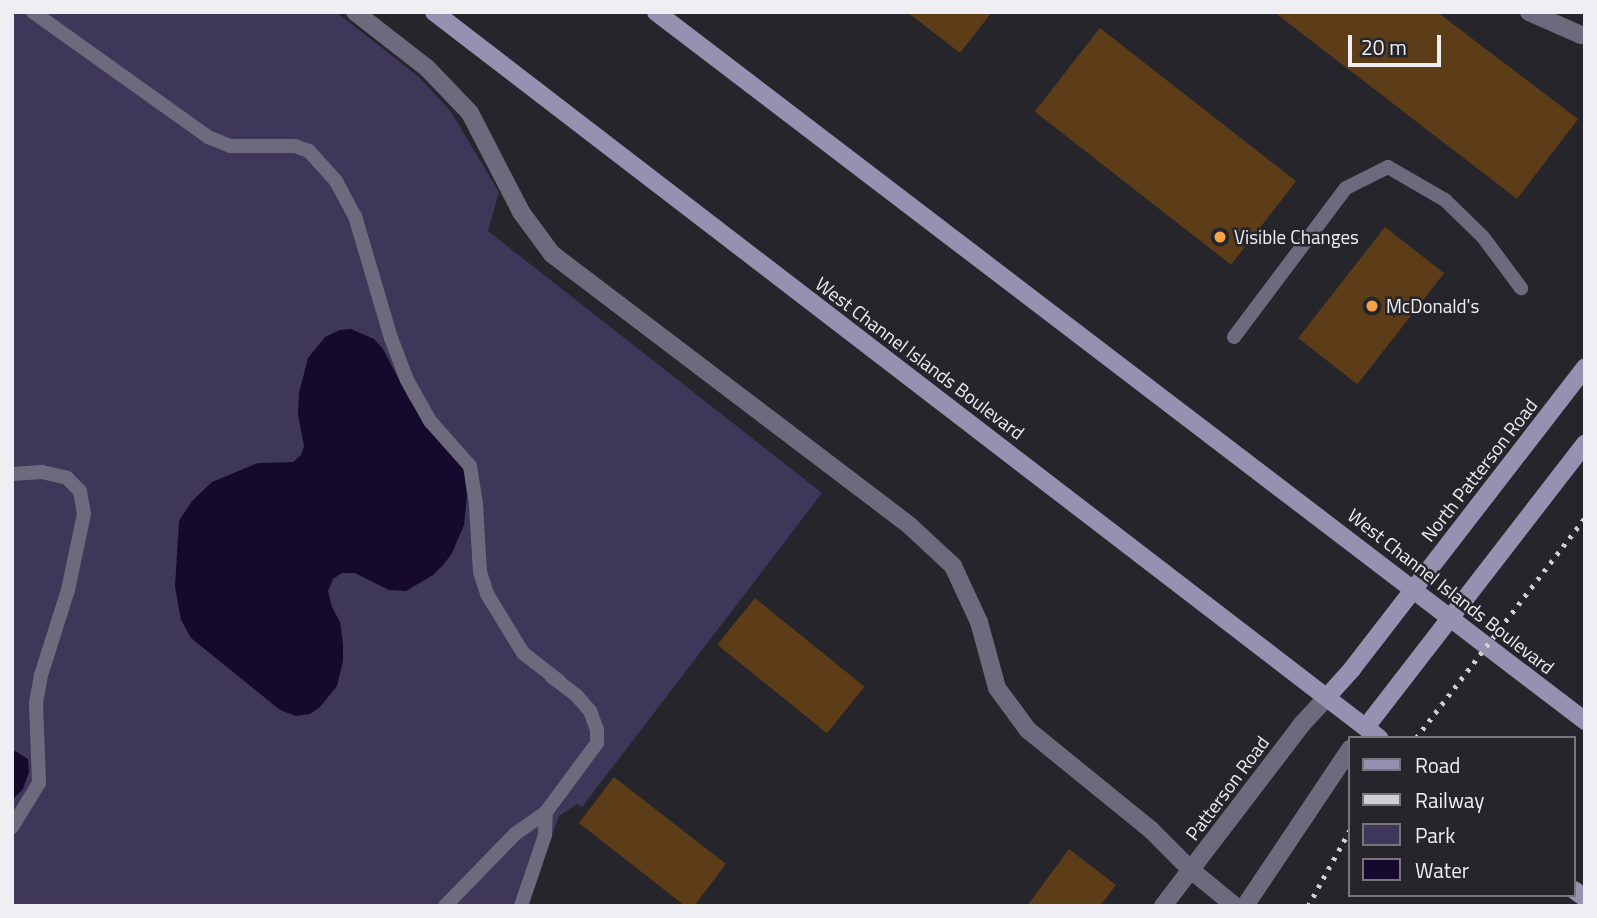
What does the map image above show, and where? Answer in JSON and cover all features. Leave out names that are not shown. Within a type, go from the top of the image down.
[{"type":"main road","name":"West Channel Islands Boulevard","points":[[435,12],[1327,696],[1368,734]]},
{"type":"main road","name":"West Channel Islands Boulevard","points":[[656,12],[1585,721]]},
{"type":"main road","name":"North Patterson Road","points":[[1327,696],[1352,669],[1585,367]]},
{"type":"main road","points":[[1368,734],[1452,617],[1585,443]]},
{"type":"street","points":[[355,12],[427,68],[470,113],[521,212],[552,254],[910,526],[953,566],[979,622],[997,688],[1028,730],[1151,830],[1191,870],[1235,906]]},
{"type":"street","points":[[1529,12],[1581,35]]},
{"type":"street","name":"Patterson Road","points":[[1163,906],[1302,724],[1327,696]]},
{"type":"street","points":[[1244,906],[1348,752]]},
{"type":"lane","points":[[33,12],[208,137],[230,146],[295,146],[309,151],[330,173],[355,216],[391,338],[418,402],[470,467],[477,505],[480,572],[501,621],[519,658],[559,681],[590,711],[597,730],[597,743],[546,812],[516,834],[445,906]]},
{"type":"lane","points":[[1234,337],[1346,188],[1388,167],[1445,200],[1483,237],[1521,288]]},
{"type":"lane","points":[[12,474],[42,472],[67,478],[80,491],[83,514],[68,590],[41,675],[36,704],[39,783],[12,827]]},
{"type":"lane","points":[[521,906],[541,847],[546,812]]},
{"type":"green space","points":[[12,12],[336,12],[419,77],[451,112],[499,192],[488,231],[822,493],[582,807],[577,804],[559,816],[526,906],[12,906]]},
{"type":"water","points":[[351,329],[374,339],[383,349],[410,401],[464,470],[467,496],[464,525],[444,564],[433,575],[406,591],[389,590],[355,573],[342,573],[333,579],[328,591],[340,622],[343,644],[343,661],[337,686],[320,707],[310,714],[296,716],[280,710],[191,638],[181,620],[175,587],[179,521],[192,501],[212,482],[258,463],[293,462],[301,455],[304,446],[298,415],[299,393],[308,358],[325,337],[340,330]]},
{"type":"water","points":[[12,749],[28,759],[29,772],[23,789],[12,800]]},
{"type":"building","points":[[907,12],[992,12],[960,53]]},
{"type":"building","points":[[1274,12],[1437,12],[1578,119],[1517,199]]},
{"type":"building","points":[[1100,28],[1296,181],[1231,265],[1035,112]]},
{"type":"building","name":"McDonald's","points":[[1385,227],[1444,273],[1357,384],[1298,338]]},
{"type":"building","points":[[755,598],[865,687],[827,733],[717,645]]},
{"type":"building","points":[[614,777],[726,864],[694,906],[685,906],[579,823]]},
{"type":"building","points":[[1069,849],[1116,885],[1100,906],[1027,906]]},
{"type":"railway","points":[[1418,736],[1585,518]]},
{"type":"railway","points":[[1308,906],[1348,834]]},
{"type":"place","name":"Visible Changes","points":[[1220,237]]},
{"type":"place","name":"McDonald's","points":[[1372,306]]}]
